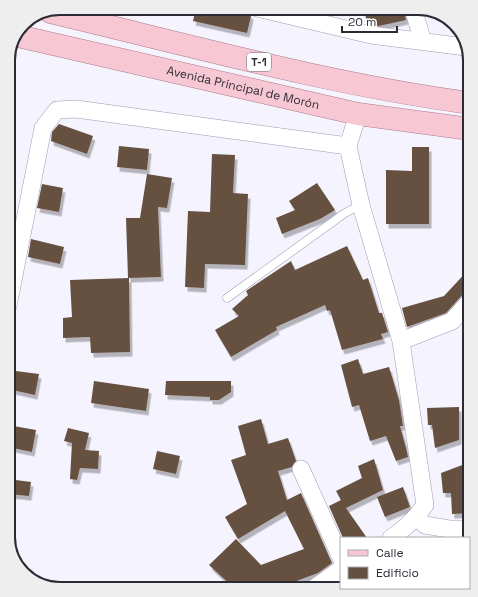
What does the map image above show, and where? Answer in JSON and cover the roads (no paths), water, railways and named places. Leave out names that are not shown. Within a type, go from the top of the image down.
[{"type":"main road","name":"T-1","points":[[63,15],[386,90],[463,102]]},
{"type":"main road","name":"Avenida Principal de Morón","points":[[22,37],[358,114],[463,128]]},
{"type":"street","points":[[287,15],[371,35],[460,46]]},
{"type":"street","points":[[415,15],[423,42]]},
{"type":"street","points":[[15,270],[43,128],[57,110],[76,108],[348,146]]},
{"type":"street","points":[[358,114],[348,146],[361,205],[401,341],[425,505],[416,517],[393,537]]},
{"type":"street","points":[[401,341],[452,321],[463,309]]},
{"type":"street","points":[[301,469],[340,556]]},
{"type":"street","points":[[416,517],[425,525],[449,529],[463,529]]},
{"type":"street","points":[[323,582],[340,570]]},
{"type":"lane","points":[[227,298],[345,213],[361,205]]}]
